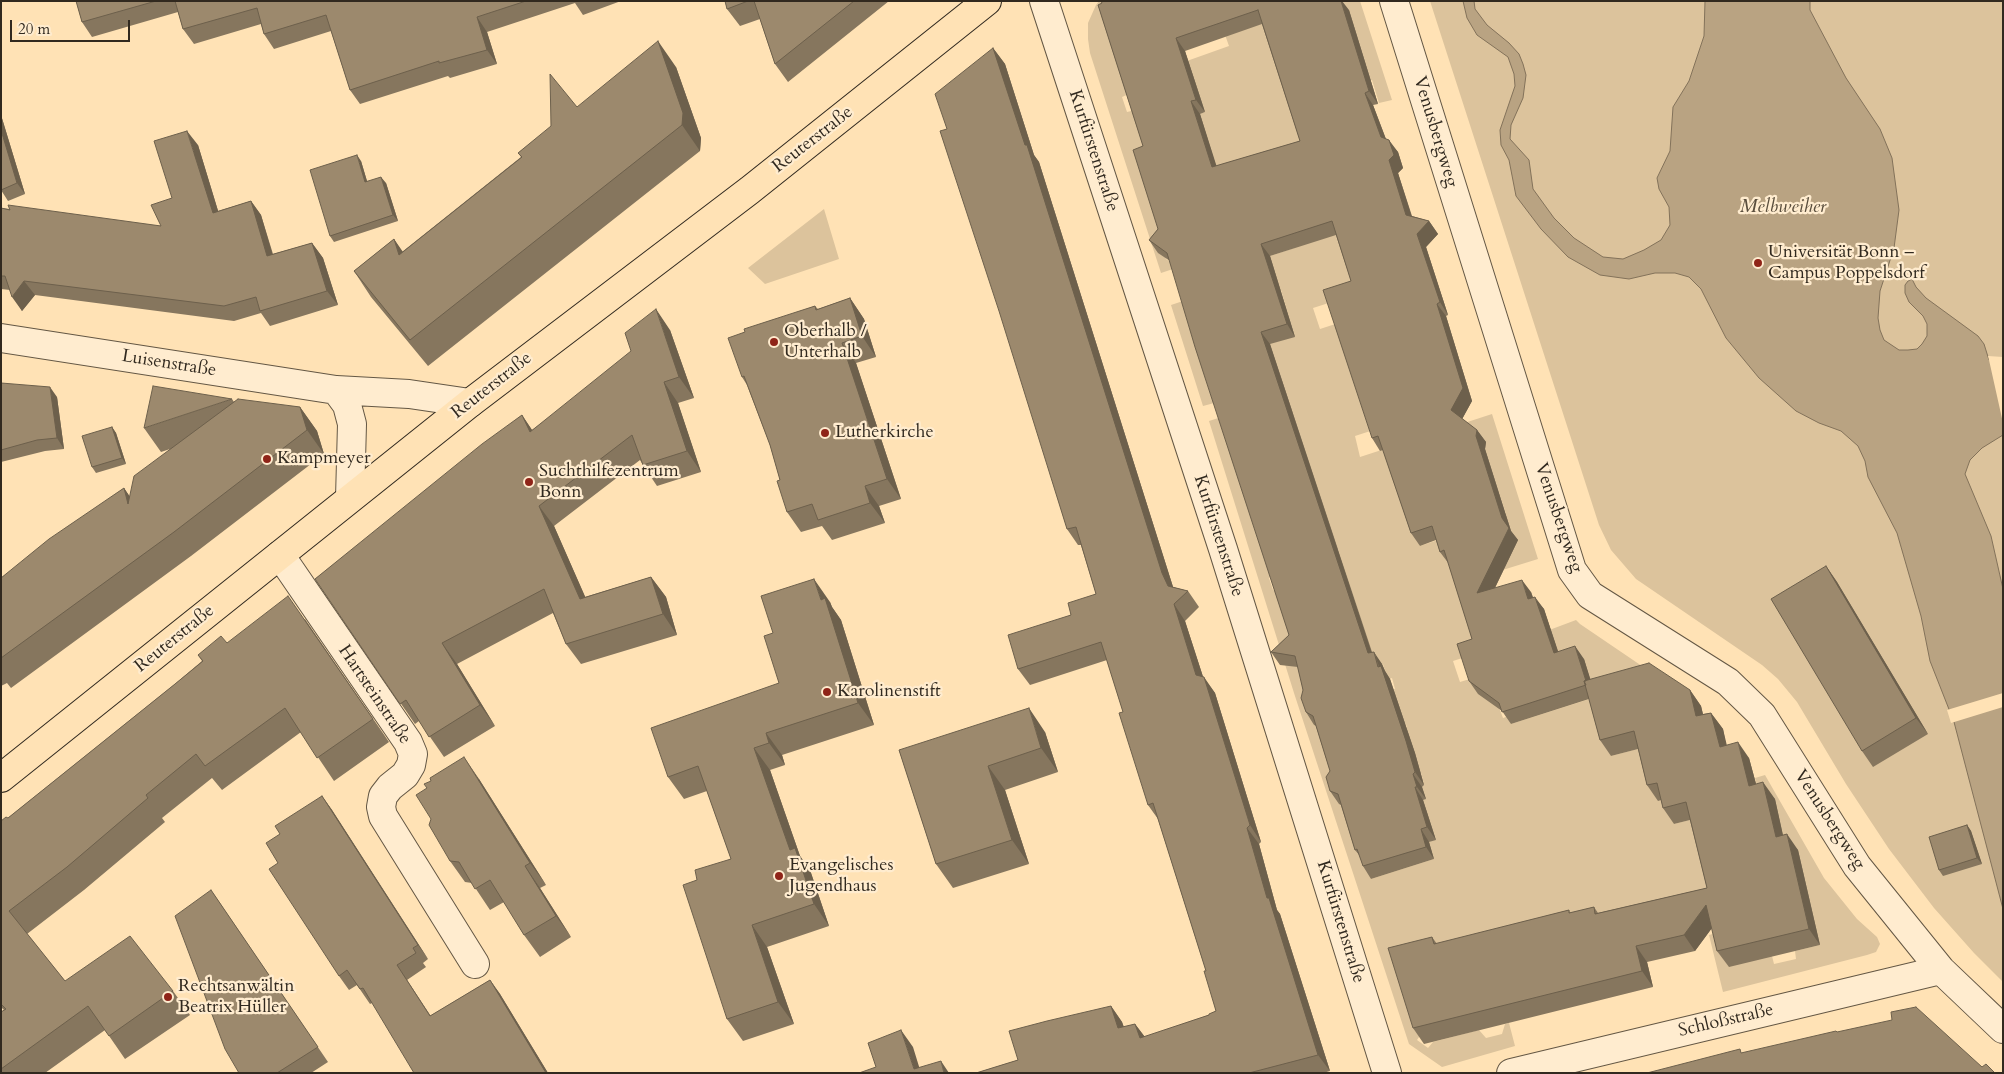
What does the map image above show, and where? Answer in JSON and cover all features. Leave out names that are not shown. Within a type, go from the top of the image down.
[{"type":"main road","name":"Reuterstraße","points":[[1,778],[470,402],[750,190],[987,1]]},
{"type":"street","name":"Kurfürstenstraße","points":[[1044,1],[1223,549],[1387,1073]]},
{"type":"street","name":"Venusbergweg","points":[[1394,1],[1572,570],[1590,595],[1728,682],[1762,715],[1857,866],[1941,970],[2003,1029]]},
{"type":"street","name":"Luisenstraße","points":[[1,338],[336,390],[409,394],[470,402]]},
{"type":"street","points":[[336,390],[347,405],[352,424],[350,498]]},
{"type":"street","name":"Hartsteinstraße","points":[[280,555],[408,742],[413,754],[411,765],[405,775],[390,787],[383,796],[381,807],[383,816],[475,964]]},
{"type":"street","name":"Schloßstraße","points":[[1511,1073],[1941,970]]},
{"type":"shaded area","points":[[1099,1],[1127,1],[1108,9],[1110,16],[1106,18],[1131,93],[1122,97],[1127,112],[1136,110],[1141,123],[1157,118],[1161,127],[1205,112],[1196,86],[1192,87],[1184,62],[1229,46],[1213,1],[1360,1],[1392,100],[1379,103],[1372,80],[1366,82],[1351,36],[1356,34],[1349,10],[1321,19],[1318,11],[1299,18],[1300,21],[1269,30],[1278,58],[1288,55],[1296,78],[1303,102],[1293,105],[1308,153],[1267,166],[1273,183],[1319,169],[1328,196],[1330,196],[1360,293],[1313,308],[1320,329],[1360,316],[1372,351],[1350,359],[1356,374],[1377,367],[1395,423],[1355,436],[1360,457],[1492,414],[1538,559],[1464,582],[1470,602],[1466,604],[1481,652],[1453,661],[1460,682],[1473,678],[1478,693],[1492,689],[1503,718],[1509,716],[1511,724],[1596,697],[1611,756],[1645,747],[1658,800],[1668,799],[1674,824],[1697,818],[1704,848],[1716,846],[1729,901],[1607,930],[1605,923],[1581,929],[1580,927],[1446,960],[1443,953],[1399,965],[1421,1034],[1417,1040],[1428,1048],[1433,1042],[1479,1030],[1486,1038],[1502,1034],[1505,1024],[1509,1023],[1515,1046],[1442,1067],[1409,1044],[1294,693],[1209,421],[1265,403],[1261,387],[1282,381],[1265,329],[1290,321],[1281,290],[1255,298],[1250,281],[1262,277],[1258,260],[1294,248],[1288,232],[1243,247],[1208,141],[1183,149],[1182,144],[1164,150],[1166,155],[1142,162],[1167,242],[1162,248],[1166,259],[1175,265],[1176,268],[1161,273],[1090,53],[1088,23]],"holes":[[[1293,414],[1326,515],[1303,522],[1305,529],[1287,535],[1285,528],[1262,535],[1229,435],[1253,427],[1251,420],[1269,415],[1271,421]],[[1477,439],[1481,439],[1485,445],[1484,450],[1506,514],[1504,515],[1510,533],[1516,538],[1516,543],[1512,548],[1503,547],[1491,551],[1492,554],[1471,562],[1469,558],[1449,564],[1441,539],[1420,546],[1403,496],[1425,488],[1418,461],[1435,455],[1435,452],[1456,445],[1458,449],[1474,444]],[[1338,549],[1371,651],[1347,659],[1349,664],[1331,669],[1329,665],[1306,673],[1304,668],[1298,667],[1293,653],[1299,647],[1298,639],[1294,626],[1292,626],[1286,603],[1284,603],[1280,592],[1273,590],[1269,578],[1274,573],[1273,569],[1297,562],[1295,556],[1312,551],[1315,557]],[[1383,664],[1387,680],[1392,678],[1395,689],[1383,693],[1388,712],[1397,709],[1402,725],[1406,724],[1408,734],[1397,738],[1409,776],[1421,773],[1424,784],[1422,787],[1425,799],[1417,802],[1422,818],[1428,816],[1436,839],[1429,842],[1434,859],[1371,879],[1366,862],[1364,862],[1350,809],[1339,803],[1335,790],[1339,784],[1334,769],[1336,768],[1322,729],[1314,725],[1310,710],[1312,699],[1314,698],[1310,688]]]},
{"type":"shaded area","name":"Universität Bonn – Campus Poppelsdorf","points":[[1430,1],[2003,1],[2003,982],[1934,908],[1889,849],[1846,784],[1797,702],[1778,679],[1762,665],[1636,579],[1611,550],[1599,525]]},
{"type":"shaded area","points":[[824,209],[839,259],[765,284],[748,268]]},
{"type":"shaded area","points":[[1186,300],[1218,402],[1203,406],[1171,305]]},
{"type":"shaded area","points":[[1576,620],[1661,679],[1591,682],[1563,666],[1556,646],[1548,647],[1544,632]]},
{"type":"shaded area","points":[[1765,775],[1824,878],[1857,919],[1877,937],[1880,944],[1876,952],[1867,955],[1723,992],[1709,935],[1720,932],[1772,956],[1774,964],[1796,959],[1795,951],[1820,945],[1798,851],[1787,854],[1775,799],[1761,802],[1755,778]]},
{"type":"water","name":"Melbweiher","points":[[1463,1],[1474,1],[1475,9],[1487,25],[1509,43],[1519,54],[1523,64],[1526,75],[1523,98],[1511,125],[1510,139],[1529,160],[1533,189],[1554,218],[1574,238],[1603,257],[1623,259],[1661,240],[1670,225],[1669,207],[1659,189],[1657,178],[1670,151],[1673,107],[1689,81],[1704,36],[1705,1],[1810,1],[1810,10],[1846,78],[1880,129],[1892,158],[1899,210],[1894,248],[1880,291],[1878,318],[1884,340],[1899,350],[1908,350],[1917,349],[1927,336],[1927,324],[1923,316],[1909,302],[1905,293],[1905,285],[1912,279],[1916,287],[1926,298],[1978,336],[1984,344],[1989,360],[2003,359],[2003,435],[1982,448],[1970,460],[1965,474],[1991,536],[2003,589],[2003,909],[1954,722],[1930,661],[1921,616],[1897,533],[1868,477],[1865,461],[1858,446],[1841,431],[1819,423],[1796,411],[1759,378],[1726,338],[1701,289],[1689,277],[1675,273],[1655,273],[1629,279],[1600,275],[1568,257],[1541,229],[1516,196],[1509,160],[1501,145],[1500,130],[1515,86],[1514,74],[1508,57],[1477,35],[1467,18]]},
{"type":"pier","points":[[1988,356],[2003,357],[2003,423],[1989,360]]},
{"type":"pier","points":[[2003,693],[2003,707],[1951,723],[1947,710]]},
{"type":"building","points":[[76,1],[156,1],[82,22]]},
{"type":"building","points":[[175,1],[526,1],[477,17],[487,50],[439,63],[439,61],[350,90],[326,15],[264,34],[257,8],[183,29]]},
{"type":"building","points":[[725,1],[748,1],[727,9]]},
{"type":"building","points":[[754,1],[854,1],[775,64]]},
{"type":"building","points":[[1101,1],[1341,1],[1369,91],[1365,93],[1381,137],[1389,140],[1394,155],[1389,160],[1406,215],[1429,221],[1417,234],[1440,302],[1437,304],[1463,388],[1451,410],[1477,430],[1476,436],[1502,518],[1509,528],[1477,593],[1522,580],[1528,599],[1535,597],[1554,653],[1575,646],[1586,681],[1584,681],[1586,685],[1502,712],[1499,703],[1469,681],[1457,644],[1472,639],[1444,550],[1440,552],[1432,526],[1411,533],[1378,436],[1372,438],[1323,290],[1351,281],[1332,221],[1261,244],[1287,324],[1261,332],[1368,653],[1374,652],[1378,667],[1381,666],[1406,741],[1415,772],[1413,774],[1417,787],[1415,787],[1427,827],[1421,829],[1426,847],[1363,866],[1357,849],[1355,850],[1338,794],[1330,791],[1326,777],[1330,771],[1313,716],[1306,712],[1301,698],[1303,690],[1295,656],[1271,652],[1289,635],[1195,347],[1167,253],[1149,240],[1158,229],[1133,150],[1143,146],[1098,5],[1102,3]],"holes":[[[1258,10],[1300,141],[1212,167],[1191,101],[1196,100],[1176,38]]]},
{"type":"building","points":[[658,41],[683,113],[682,125],[410,340],[354,271],[394,239],[399,255],[522,157],[518,153],[551,126],[550,74],[577,107]]},
{"type":"building","points":[[993,48],[1025,145],[1027,145],[1162,573],[1168,586],[1188,591],[1174,604],[1196,675],[1204,677],[1250,825],[1247,828],[1267,898],[1269,898],[1318,1055],[1249,1073],[976,1073],[1018,1060],[1009,1031],[1047,1021],[1111,1006],[1118,1028],[1135,1024],[1140,1038],[1216,1011],[1204,971],[1206,971],[1153,803],[1148,805],[1119,713],[1123,712],[1101,642],[1018,669],[1008,635],[1071,615],[1068,603],[1096,594],[1076,527],[1067,529],[940,131],[947,129],[935,94]]},
{"type":"building","points":[[1,130],[17,183],[1,190]]},
{"type":"building","points":[[187,131],[213,213],[251,201],[267,256],[312,243],[327,291],[260,311],[256,297],[224,306],[24,281],[12,297],[5,276],[1,276],[1,208],[10,210],[8,205],[161,226],[151,205],[172,198],[154,141]]},
{"type":"building","points":[[357,155],[365,182],[381,177],[393,215],[330,236],[310,170]]},
{"type":"building","name":"Lutherkirche","points":[[850,298],[862,336],[842,343],[887,479],[865,486],[870,503],[818,520],[812,504],[787,512],[777,481],[780,480],[770,445],[728,338],[745,332],[744,329],[815,306],[816,310]]},
{"type":"building","points":[[656,309],[679,377],[664,382],[687,451],[643,465],[632,435],[539,506],[580,599],[651,577],[663,614],[566,644],[544,589],[442,643],[480,705],[429,737],[406,700],[400,704],[315,579],[482,444],[522,415],[530,432],[631,351],[625,333]]},
{"type":"building","points":[[1,383],[50,387],[57,438],[37,440],[1,450]]},
{"type":"building","points":[[153,386],[232,399],[144,428]]},
{"type":"building","points":[[238,399],[300,407],[307,430],[174,532],[1,658],[1,578],[49,539],[124,488],[128,504],[134,476]]},
{"type":"building","points":[[112,427],[122,458],[92,467],[82,436]]},
{"type":"building","points":[[1826,566],[1916,718],[1862,751],[1771,599]]},
{"type":"building","points":[[814,579],[821,600],[825,598],[858,703],[766,733],[769,743],[754,748],[790,850],[795,848],[814,904],[752,925],[778,1002],[727,1019],[683,885],[697,880],[695,870],[731,859],[698,766],[668,777],[651,728],[779,683],[764,636],[773,633],[761,596]]},
{"type":"building","points":[[288,596],[373,719],[317,758],[285,708],[205,766],[196,754],[146,795],[148,798],[67,867],[9,911],[65,981],[130,936],[173,991],[109,1036],[88,1006],[1,1069],[1,1012],[6,1009],[1,1004],[1,821],[6,817],[8,818],[203,661],[198,655],[221,636],[227,643]]},
{"type":"building","points":[[1649,663],[1690,690],[1696,716],[1711,713],[1720,747],[1738,742],[1749,786],[1763,782],[1776,837],[1787,834],[1809,929],[1717,951],[1706,905],[1684,935],[1636,946],[1642,971],[1413,1028],[1388,948],[1432,937],[1434,944],[1569,910],[1569,913],[1594,907],[1595,914],[1707,888],[1686,802],[1663,808],[1657,783],[1647,785],[1634,731],[1600,740],[1584,681]]},
{"type":"building","points":[[1029,708],[1041,748],[988,766],[1012,840],[936,864],[899,750]]},
{"type":"building","points":[[464,757],[530,863],[525,866],[556,916],[524,935],[490,880],[475,889],[459,862],[450,861],[429,825],[431,819],[416,795],[427,788],[424,784],[431,781],[430,778]]},
{"type":"building","points":[[322,796],[418,945],[413,948],[416,953],[397,965],[430,1016],[490,980],[546,1073],[414,1073],[363,988],[360,989],[347,970],[339,976],[269,869],[278,863],[266,843],[280,834],[275,826]]},
{"type":"building","points":[[1967,825],[1977,858],[1939,870],[1929,837]]},
{"type":"building","points":[[211,890],[318,1047],[277,1073],[239,1073],[225,1049],[175,916]]},
{"type":"building","points":[[1916,1007],[1982,1067],[1986,1064],[1995,1073],[1647,1073],[1740,1049],[1741,1053],[1892,1020],[1891,1012]]},
{"type":"building","points":[[901,1030],[914,1069],[941,1061],[944,1073],[859,1073],[876,1067],[868,1043]]},
{"type":"place","name":"Universität Bonn – Campus Poppelsdorf","points":[[1758,263]]},
{"type":"place","name":"Oberhalb / Unterhalb","points":[[774,342]]},
{"type":"place","name":"Lutherkirche","points":[[825,433]]},
{"type":"place","name":"Kampmeyer","points":[[267,459]]},
{"type":"place","name":"Suchthilfezentrum Bonn","points":[[529,482]]},
{"type":"place","name":"Karolinenstift","points":[[827,692]]},
{"type":"place","name":"Evangelisches Jugendhaus","points":[[779,876]]},
{"type":"place","name":"Rechtsanwältin Beatrix Hüller","points":[[168,997]]}]
